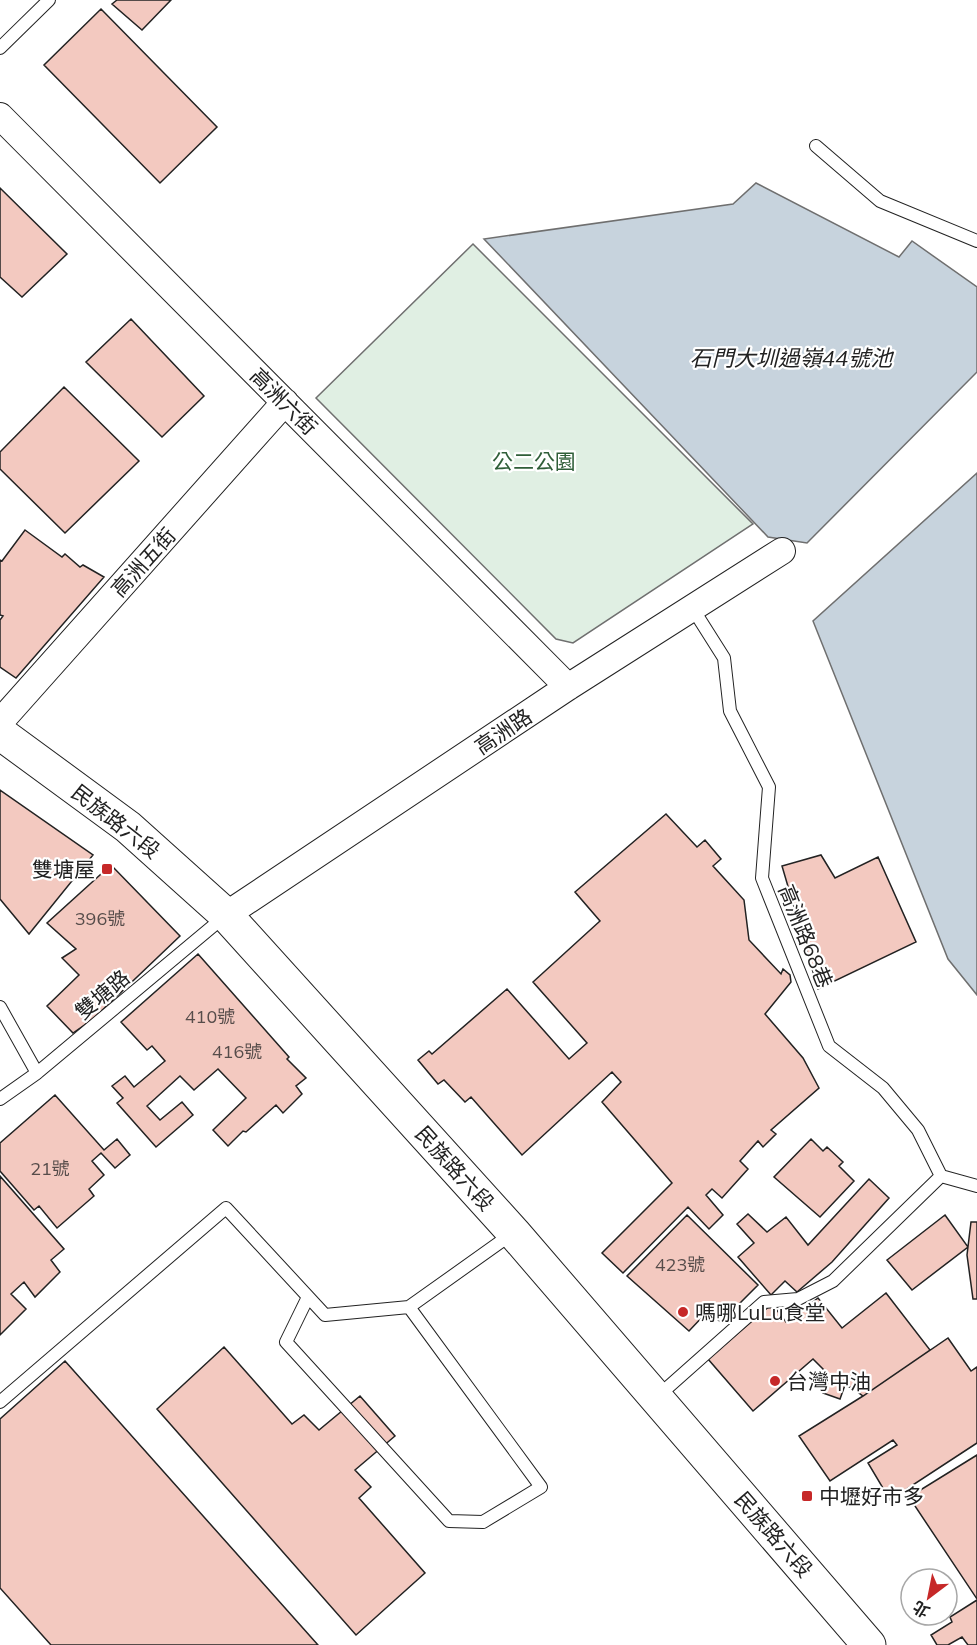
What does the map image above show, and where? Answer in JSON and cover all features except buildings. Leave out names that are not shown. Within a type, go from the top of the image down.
[{"type":"main road","name":"民族路六段","points":[[0,733],[128,826],[226,915],[514,1233],[869,1645]]},
{"type":"street","name":"高洲六街","points":[[0,116],[568,687]]},
{"type":"street","name":"高洲五街","points":[[0,722],[285,402]]},
{"type":"street","name":"高洲路","points":[[226,915],[568,687],[782,551]]},
{"type":"lane","points":[[0,48],[49,0]]},
{"type":"lane","points":[[816,146],[880,201],[977,241]]},
{"type":"lane","name":"高洲路68巷","points":[[693,609],[724,658],[730,711],[770,787],[762,878],[829,1046],[883,1088],[918,1131],[941,1176]]},
{"type":"lane","name":"雙塘路","points":[[0,1099],[37,1073],[226,915]]},
{"type":"lane","points":[[0,1007],[37,1073]]},
{"type":"lane","points":[[657,1397],[764,1302],[798,1299],[833,1281],[941,1176],[977,1186]]},
{"type":"lane","points":[[0,1402],[226,1208],[325,1315],[409,1307],[514,1233]]},
{"type":"lane","points":[[308,1296],[286,1342],[449,1521],[483,1522],[541,1487],[409,1307]]},
{"type":"green space","name":"公二公園","points":[[473,244],[753,524],[573,643],[556,639],[316,398]]},
{"type":"water","name":"石門大圳過嶺44號池","points":[[756,183],[899,257],[912,241],[977,287],[977,372],[807,543],[768,537],[484,239],[733,204]]},
{"type":"water","points":[[977,473],[977,995],[948,959],[813,621]]},
{"type":"place","name":"雙塘屋","points":[[107,869]]},
{"type":"place","name":"嗎哪LuLu食堂","points":[[683,1312]]},
{"type":"place","name":"台灣中油","points":[[775,1381]]},
{"type":"place","name":"中壢好市多","points":[[807,1496]]}]
